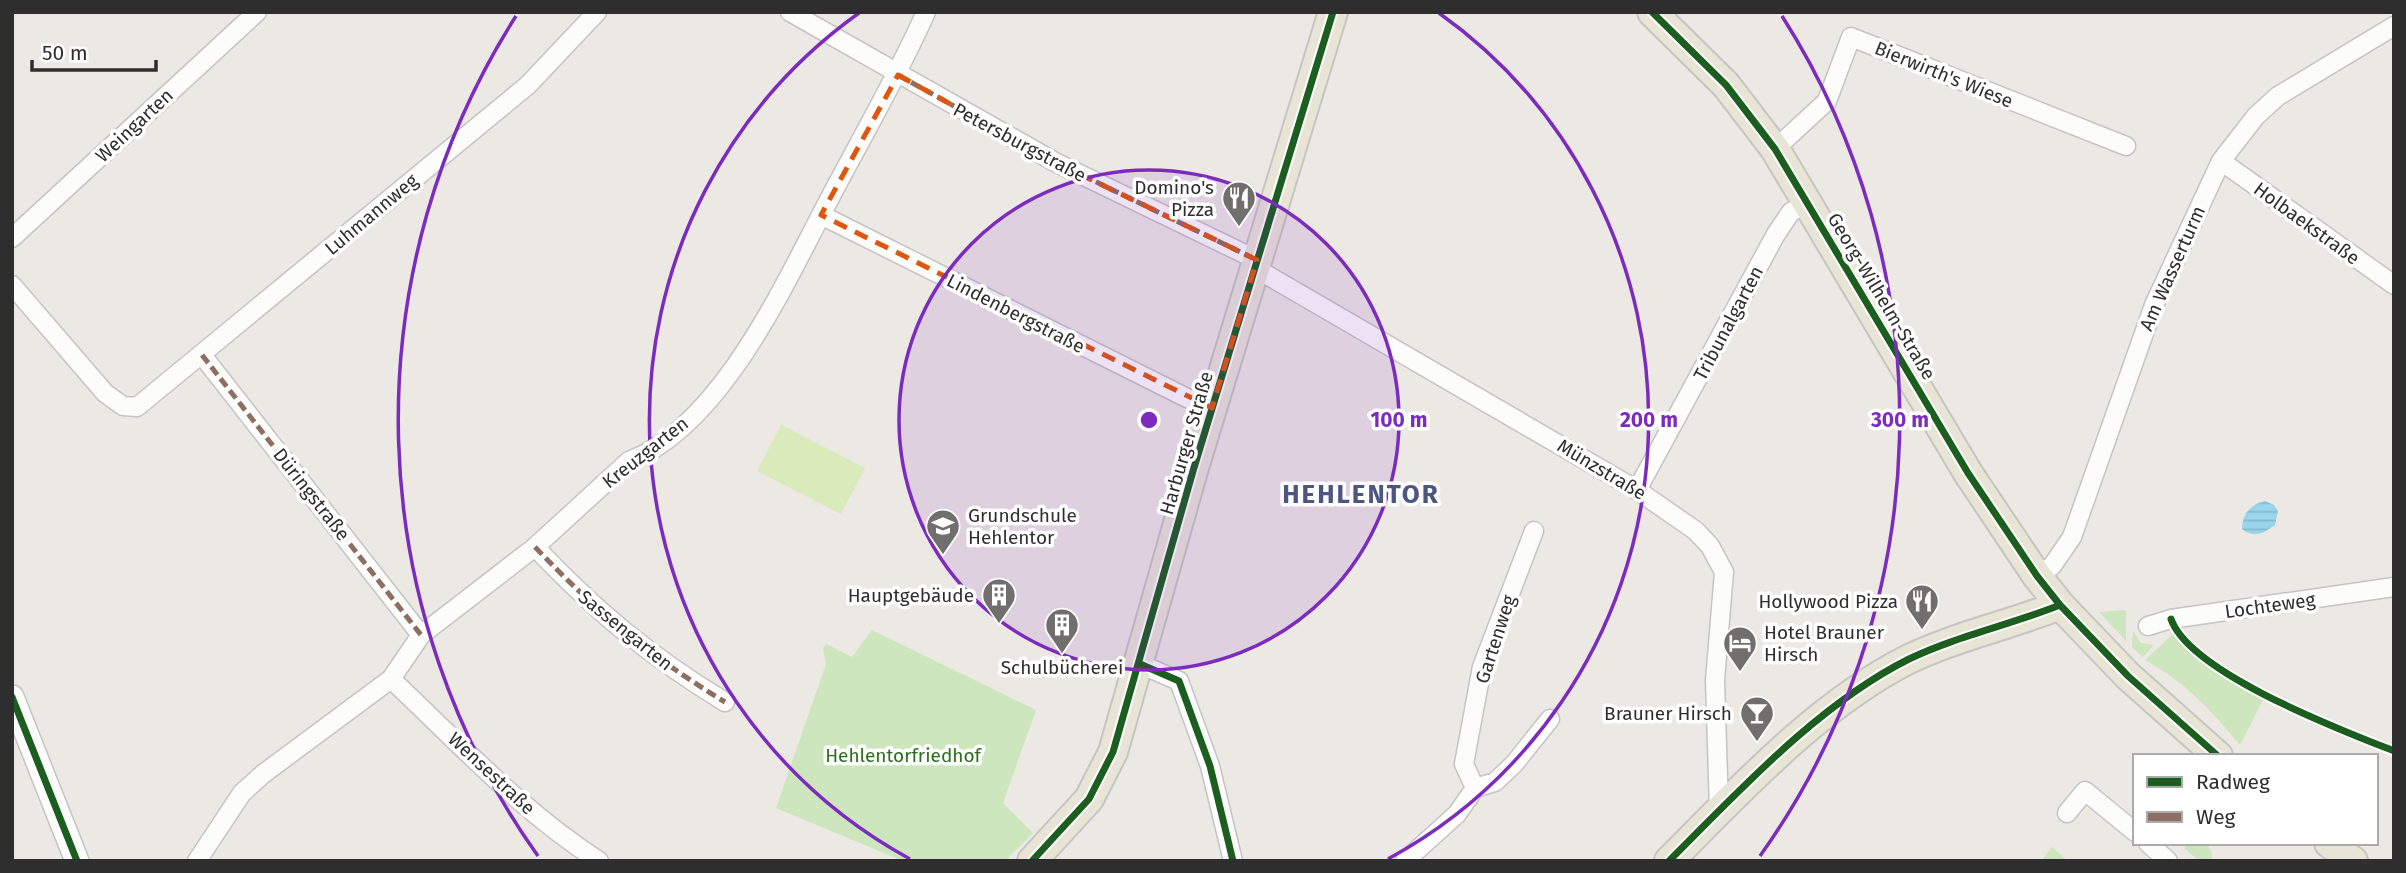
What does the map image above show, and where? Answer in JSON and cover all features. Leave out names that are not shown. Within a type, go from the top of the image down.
[{"type":"main road","name":"Harburger Straße","points":[[1032,861],[1090,799],[1107,768],[1140,664],[1212,408],[1333,12]]},
{"type":"main road","name":"Georg-Wilhelm-Straße","points":[[1652,12],[1726,85],[1775,149],[1968,473],[2037,576],[2060,605],[2136,685],[2208,753]]},
{"type":"main road","points":[[1669,861],[1719,811],[1820,719],[1882,674],[1942,645],[2060,605]]},
{"type":"main road","points":[[2332,845],[2353,861]]},
{"type":"street","name":"Weingarten","points":[[12,238],[257,12]]},
{"type":"street","name":"Luhmannweg","points":[[12,285],[105,393],[123,407],[137,407],[528,85],[597,12]]},
{"type":"street","name":"Petersburgstraße","points":[[789,12],[1055,162],[1256,264]]},
{"type":"street","name":"Kreuzgarten","points":[[197,861],[242,793],[263,774],[391,679],[421,635],[535,547],[629,461],[645,455],[702,407],[747,349],[780,295],[898,75],[926,12]]},
{"type":"street","name":"Am Wasserturm","points":[[2037,576],[2052,566],[2072,537],[2154,305],[2221,161],[2256,116],[2278,96],[2394,26]]},
{"type":"street","name":"Bierwirth's Wiese","points":[[1775,149],[1826,101],[1851,37],[2126,146]]},
{"type":"street","name":"Holbaekstraße","points":[[2221,161],[2394,285]]},
{"type":"street","name":"Tribunalgarten","points":[[1637,490],[1776,234],[1791,212],[1808,203]]},
{"type":"street","name":"Lindenbergstraße","points":[[821,215],[1212,408]]},
{"type":"street","name":"Münzstraße","points":[[1256,264],[1637,490],[1696,531],[1710,545],[1724,572],[1715,680],[1719,811]]},
{"type":"street","name":"Düringstraße","points":[[202,355],[421,635]]},
{"type":"street","name":"Gartenweg","points":[[1475,788],[1464,764],[1482,667],[1534,531]]},
{"type":"street","name":"Sassengarten","points":[[535,547],[582,597],[633,642],[725,702]]},
{"type":"street","name":"Lochteweg","points":[[2148,626],[2171,619],[2394,587]]},
{"type":"street","points":[[1140,664],[1179,681],[1210,766],[1233,861]]},
{"type":"street","name":"Wensestraße","points":[[391,679],[510,793],[573,845],[599,861]]},
{"type":"street","points":[[12,697],[77,861]]},
{"type":"street","points":[[1405,861],[1457,814],[1475,788],[1495,782],[1550,719]]},
{"type":"street","points":[[2067,813],[2085,791],[2133,830]]},
{"type":"street","points":[[2150,845],[2168,861]]},
{"type":"highlighted area","points":[[898,75],[1055,162],[1257,260],[1212,408],[821,215]]},
{"type":"green space","points":[[781,425],[865,468],[841,514],[757,471]]},
{"type":"green space","points":[[2126,610],[2126,641],[2099,612]]},
{"type":"green space","name":"Hehlentorfriedhof","points":[[872,630],[1036,710],[1003,803],[1033,833],[1005,861],[903,861],[776,808],[826,664],[823,648],[826,644],[852,657]]},
{"type":"green space","points":[[2133,631],[2141,643],[2154,645],[2143,657],[2132,647]]},
{"type":"green space","points":[[2173,634],[2217,674],[2264,698],[2240,745],[2197,698],[2145,660]]},
{"type":"green space","points":[[2187,845],[2208,845],[2212,861],[2199,861],[2184,848]]},
{"type":"green space","points":[[2052,847],[2068,861],[2041,861]]},
{"type":"water","points":[[2265,501],[2274,505],[2278,511],[2275,525],[2259,534],[2246,532],[2242,529],[2248,510]]},
{"type":"marked path","points":[[898,75],[1055,162],[1257,260]]},
{"type":"marked path","points":[[202,355],[421,635]]},
{"type":"marked path","points":[[535,547],[624,631],[725,702]]},
{"type":"cycle path","points":[[1032,861],[1089,799],[1113,752],[1193,471],[1333,12]]},
{"type":"cycle path","points":[[1652,12],[1726,85],[1775,149],[1968,473],[2037,576],[2060,605],[2128,676],[2216,754]]},
{"type":"cycle path","points":[[1669,861],[1782,750],[1812,724],[1876,678],[1927,651],[2060,605]]},
{"type":"cycle path","points":[[2171,619],[2184,639],[2206,659],[2236,679],[2305,714],[2394,751]]},
{"type":"cycle path","points":[[1140,664],[1179,681],[1210,766],[1233,861]]},
{"type":"cycle path","points":[[12,697],[77,861]]},
{"type":"place","name":"Domino's Pizza","points":[[1239,228]]},
{"type":"place","name":"Grundschule Hehlentor","points":[[943,556]]},
{"type":"place","name":"Hauptgebäude","points":[[999,625]]},
{"type":"place","name":"Hollywood Pizza","points":[[1922,631]]},
{"type":"place","name":"Schulbücherei","points":[[1062,655]]},
{"type":"place","name":"Hotel Brauner Hirsch","points":[[1740,673]]},
{"type":"place","name":"Brauner Hirsch","points":[[1757,743]]},
{"type":"district","name":"HEHLENTOR","points":[[1361,494]]}]
